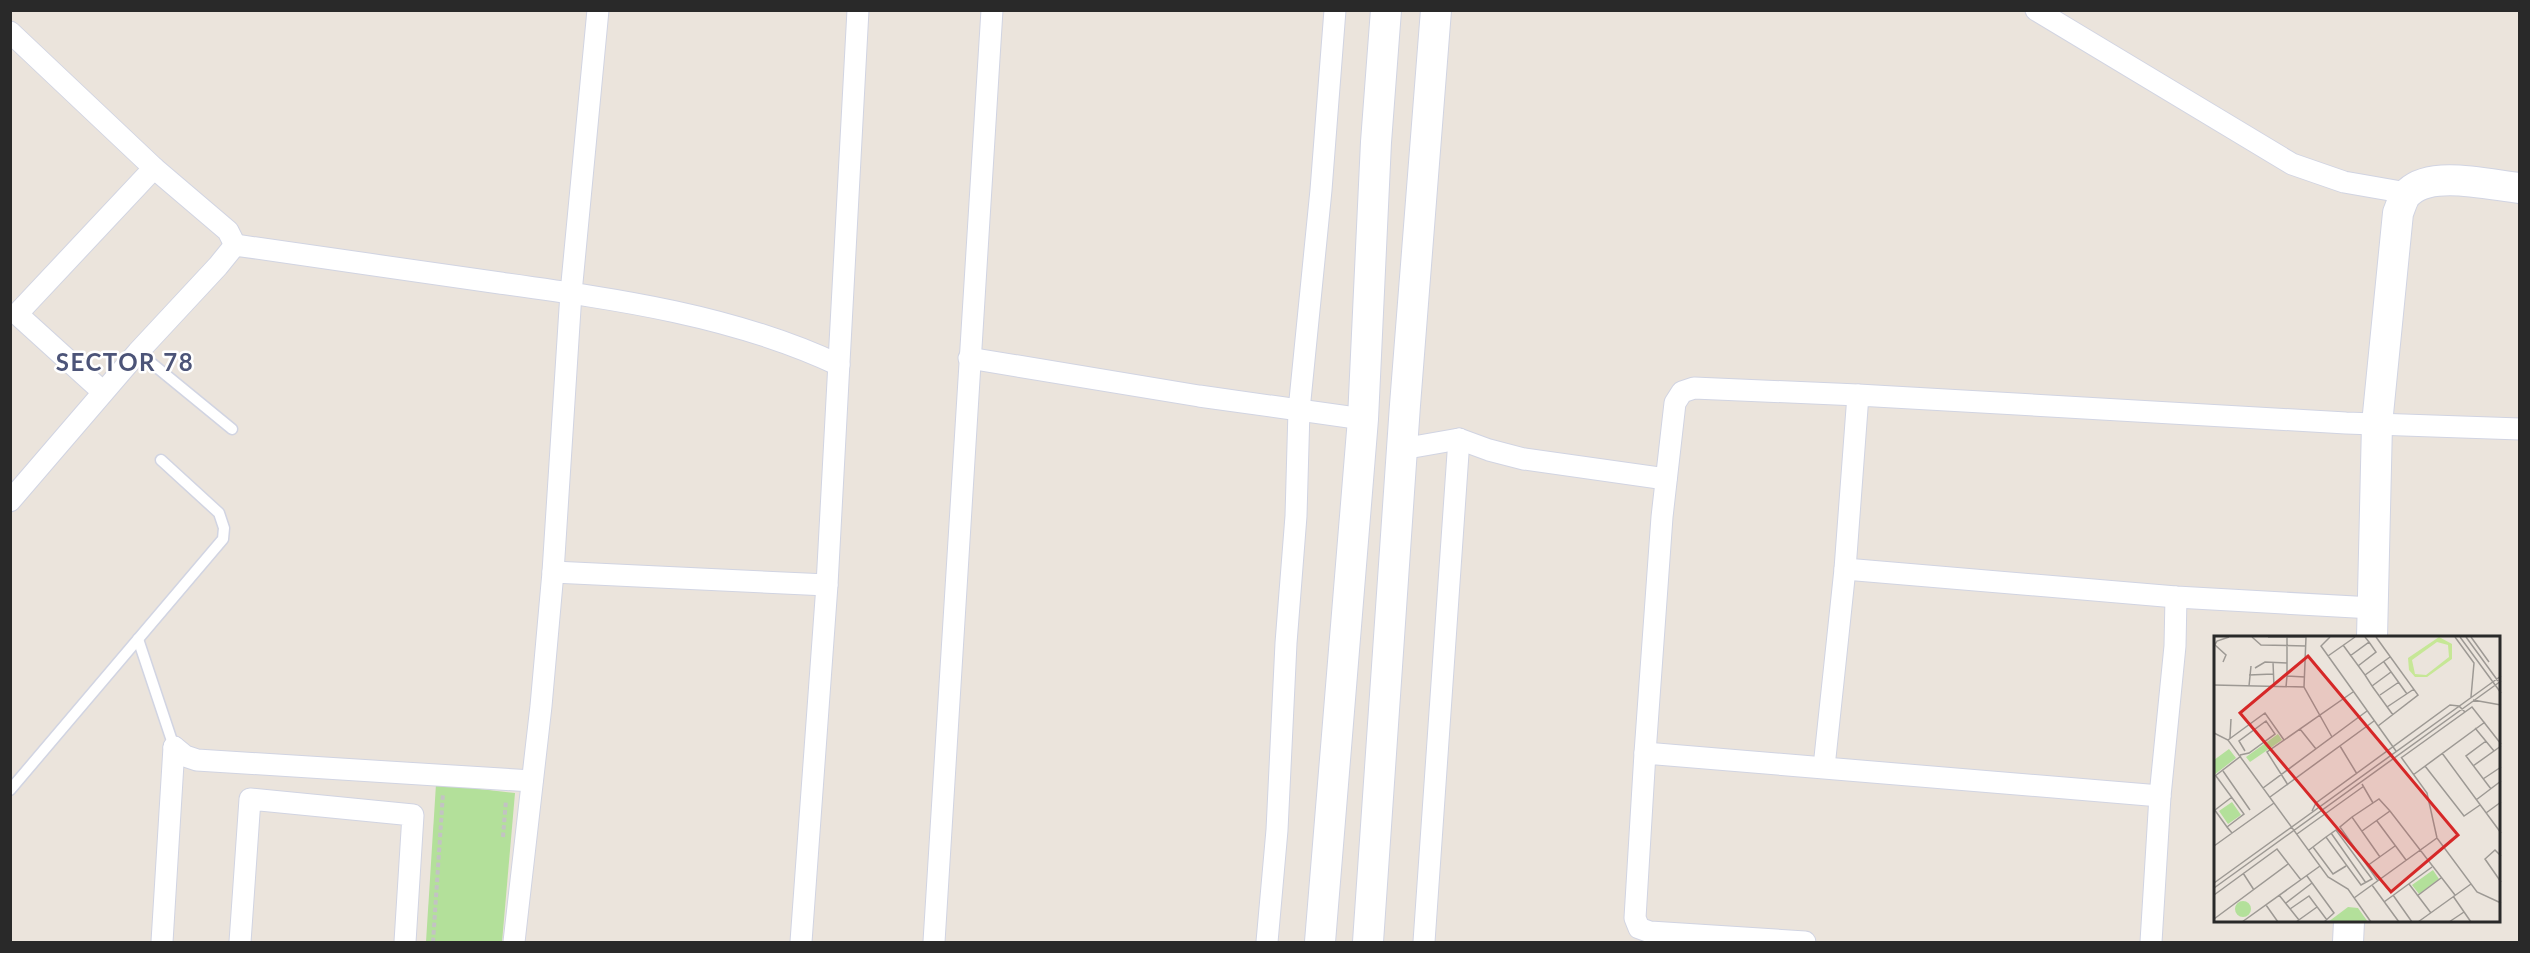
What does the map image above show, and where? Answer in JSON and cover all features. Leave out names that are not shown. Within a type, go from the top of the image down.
[{"type":"main road","points":[[1320,942],[1363,419],[1376,142],[1386,10]]},
{"type":"main road","points":[[1368,942],[1402,449],[1436,10]]},
{"type":"main road","points":[[2372,636],[2377,424],[2398,213],[2407,193],[2421,184],[2440,180],[2520,188]]},
{"type":"main road","points":[[2348,942],[2349,923]]},
{"type":"street","points":[[514,942],[553,572],[571,293],[598,10]]},
{"type":"street","points":[[801,942],[827,585],[858,10]]},
{"type":"street","points":[[934,942],[992,10]]},
{"type":"street","points":[[1267,942],[1277,830],[1286,644],[1296,516],[1299,410],[1321,190],[1335,10]]},
{"type":"street","points":[[2036,10],[2292,164],[2344,182],[2407,193]]},
{"type":"street","points":[[10,32],[154,168],[228,231],[235,245]]},
{"type":"street","points":[[103,392],[14,312],[154,168]]},
{"type":"street","points":[[235,245],[645,305],[757,332],[806,349],[839,364]]},
{"type":"street","points":[[12,496],[235,245]]},
{"type":"street","points":[[969,357],[1199,396],[1363,419]]},
{"type":"street","points":[[1805,942],[1650,932],[1639,927],[1635,918],[1666,480],[1675,403],[1682,392],[1694,388],[1858,395],[2377,424],[2520,429]]},
{"type":"street","points":[[1824,767],[1845,569],[1858,395]]},
{"type":"street","points":[[1402,449],[1459,439],[1524,459],[1666,480]]},
{"type":"street","points":[[1424,942],[1459,439]]},
{"type":"street","points":[[1845,569],[2176,597],[2373,608]]},
{"type":"street","points":[[553,572],[827,585]]},
{"type":"street","points":[[2151,942],[2160,796],[2175,646],[2176,597]]},
{"type":"street","points":[[174,747],[184,756],[197,760],[532,781]]},
{"type":"street","points":[[162,942],[174,747]]},
{"type":"street","points":[[1646,753],[2160,796]]},
{"type":"street","points":[[240,942],[250,799],[413,815],[405,942]]},
{"type":"lane","points":[[138,352],[232,429]]},
{"type":"lane","points":[[10,790],[223,539],[224,528],[219,513],[161,460]]},
{"type":"lane","points":[[138,639],[174,747]]},
{"type":"path","points":[[433,942],[443,792],[453,794]]},
{"type":"path","points":[[495,798],[506,799],[502,847]]},
{"type":"green space","points":[[436,784],[515,793],[502,942],[426,942]]},
{"type":"district","name":"SECTOR 78","points":[[125,363]]}]
